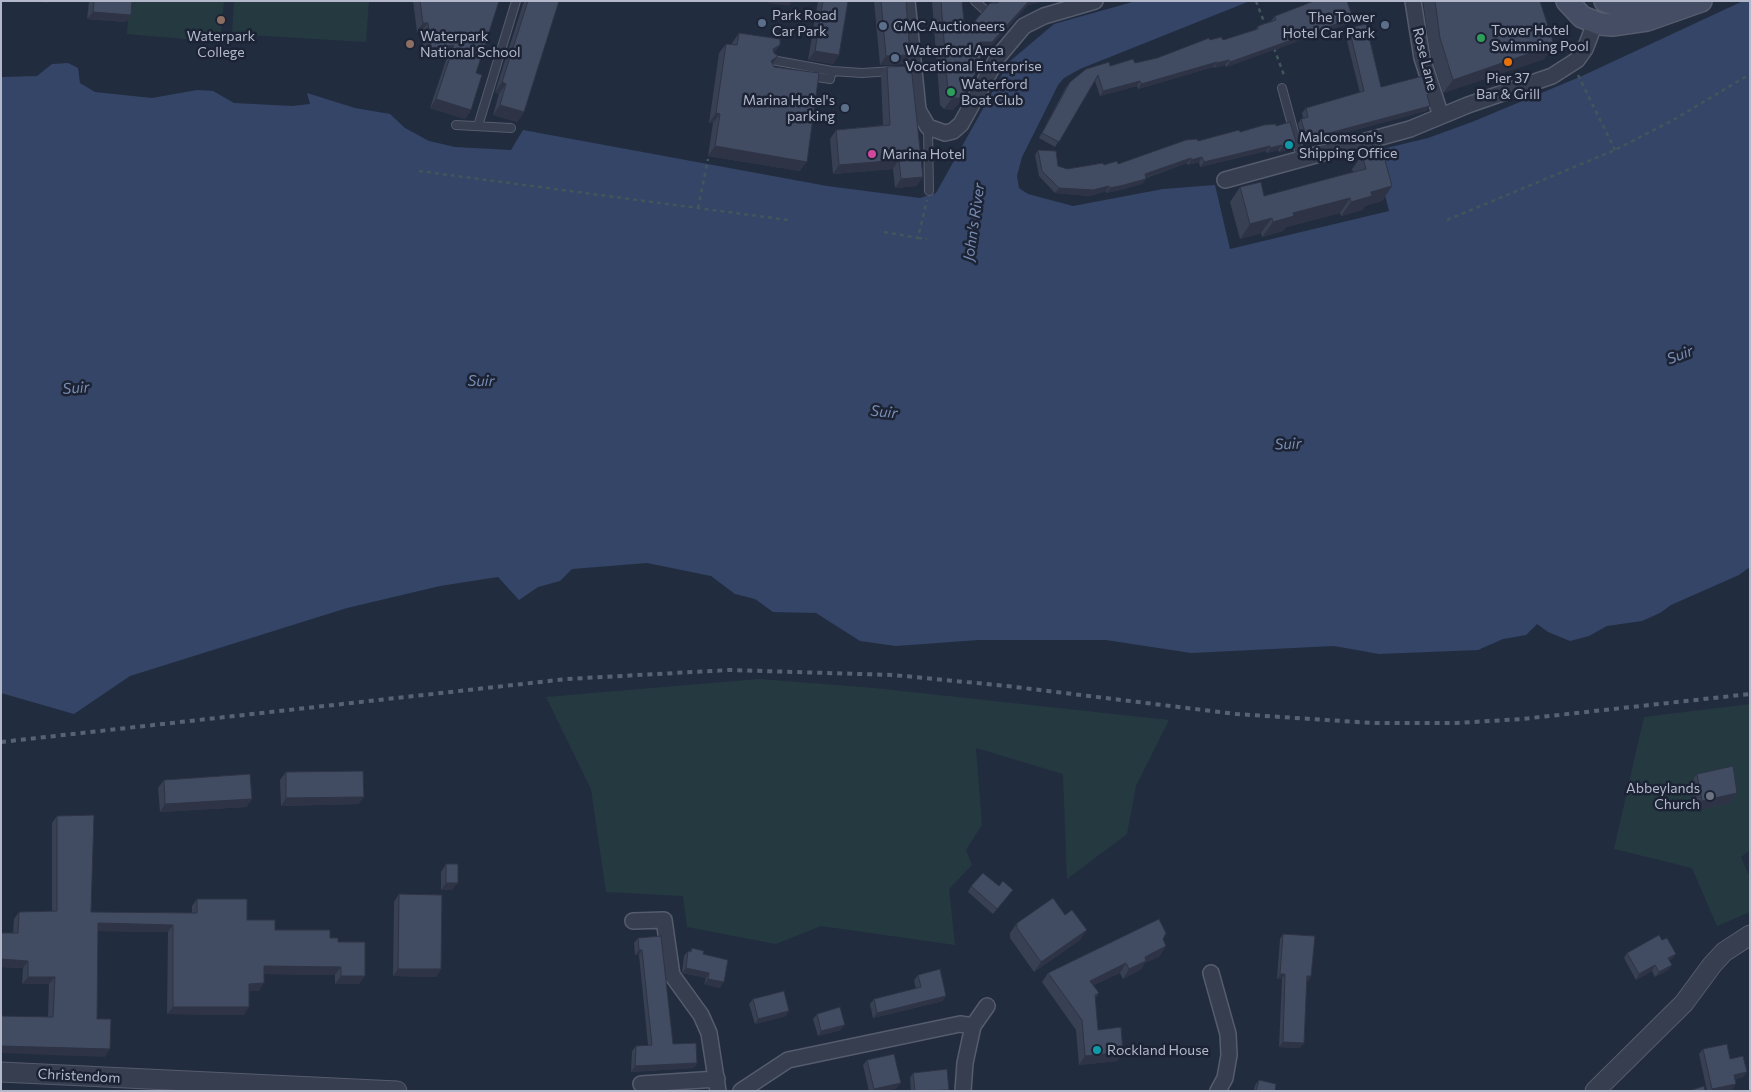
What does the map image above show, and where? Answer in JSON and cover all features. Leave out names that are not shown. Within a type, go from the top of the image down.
[{"type":"main road","points":[[1567,1],[1582,17],[1596,23],[1612,25],[1635,22],[1701,1]]},
{"type":"main road","points":[[1596,23],[1604,1],[1625,8],[1665,1]]},
{"type":"street","points":[[907,1],[918,110],[928,127],[945,133],[957,128],[1010,33],[1035,19],[1095,1]]},
{"type":"street","name":"Rose Lane","points":[[1412,1],[1422,58],[1441,116]]},
{"type":"street","points":[[1225,180],[1410,129],[1552,76],[1573,64],[1585,49],[1596,23]]},
{"type":"street","points":[[633,921],[664,920],[672,975],[701,1015],[709,1033],[718,1085],[641,1084]]},
{"type":"street","points":[[1594,1091],[1678,1010],[1712,965],[1744,938]]},
{"type":"street","points":[[1211,973],[1228,1034],[1225,1078],[1218,1091]]},
{"type":"street","points":[[964,1091],[965,1063],[973,1026],[987,1006]]},
{"type":"street","points":[[741,1091],[788,1060],[960,1024],[973,1026]]},
{"type":"street","name":"Christendom","points":[[1,1072],[397,1091]]},
{"type":"lane","points":[[478,126],[516,1]]},
{"type":"lane","points":[[975,1],[986,11]]},
{"type":"lane","points":[[772,60],[831,75]]},
{"type":"lane","points":[[805,76],[913,69]]},
{"type":"lane","points":[[1285,87],[1302,158]]},
{"type":"lane","points":[[456,125],[511,128]]},
{"type":"lane","points":[[928,127],[929,190]]},
{"type":"path","points":[[1256,1],[1268,32]]},
{"type":"path","points":[[1271,41],[1285,87]]},
{"type":"path","points":[[1573,64],[1615,150]]},
{"type":"path","points":[[1447,220],[1615,150],[1675,119],[1750,74]]},
{"type":"path","points":[[698,208],[708,159]]},
{"type":"path","points":[[419,171],[788,220]]},
{"type":"path","points":[[918,238],[929,190]]},
{"type":"path","points":[[884,232],[927,239]]},
{"type":"green space","points":[[130,1],[224,1],[220,42],[127,34]]},
{"type":"green space","points":[[234,1],[369,1],[366,42],[232,34]]},
{"type":"green space","points":[[759,679],[874,688],[1169,720],[1136,786],[1127,834],[1067,879],[1063,774],[976,748],[982,825],[966,850],[972,865],[949,889],[955,945],[821,926],[776,944],[687,927],[683,896],[606,892],[591,789],[546,697]]},
{"type":"green space","points":[[1750,704],[1750,850],[1741,857],[1750,878],[1750,912],[1717,926],[1692,868],[1614,849],[1644,717]]},
{"type":"water","points":[[1136,1],[1250,1],[1080,69],[1064,78],[1058,85],[1022,157],[1017,176],[1019,188],[1028,194],[1073,206],[1163,189],[1215,185],[1230,249],[1389,211],[1374,151],[1428,138],[1472,122],[1582,76],[1743,1],[1750,1],[1750,567],[1739,575],[1671,605],[1660,613],[1642,621],[1607,626],[1589,636],[1570,641],[1548,632],[1537,624],[1526,635],[1503,639],[1478,650],[1379,654],[1334,646],[1191,653],[1106,640],[979,640],[896,646],[860,641],[816,613],[773,612],[755,599],[735,594],[711,576],[647,563],[572,569],[560,581],[538,587],[519,600],[498,577],[440,586],[347,608],[130,676],[74,714],[1,693],[1,77],[37,76],[52,64],[68,63],[78,68],[80,83],[95,92],[152,98],[197,90],[213,91],[234,103],[292,106],[310,104],[307,93],[355,108],[390,114],[405,128],[429,141],[455,147],[511,150],[523,130],[827,186],[920,198],[936,193],[1009,62],[1054,24]]},
{"type":"building","points":[[94,1],[132,1],[131,15],[93,12]]},
{"type":"building","points":[[420,1],[499,1],[476,73],[482,75],[471,110],[436,99],[454,45],[431,48],[428,23],[423,23]]},
{"type":"building","points":[[528,1],[559,1],[524,112],[500,105],[506,84],[502,82]]},
{"type":"building","points":[[823,1],[848,1],[839,55],[815,51]]},
{"type":"building","points":[[881,1],[906,1],[910,55],[886,56]]},
{"type":"building","points":[[941,1],[962,1],[965,33],[990,3],[998,3],[999,1],[1029,1],[992,42],[980,42],[981,64],[976,64],[976,72],[966,92],[960,98],[952,98],[948,93]]},
{"type":"building","points":[[1314,1],[1347,1],[1353,18],[1230,62],[1229,60],[1217,62],[1141,84],[1140,81],[1103,91],[1098,75],[1059,142],[1042,133],[1070,82],[1086,69],[1109,62],[1110,66],[1133,59],[1135,63],[1157,58],[1209,38],[1210,40],[1221,37],[1223,40],[1258,29],[1258,26],[1276,20],[1275,16]]},
{"type":"building","points":[[1435,1],[1540,1],[1554,45],[1453,80],[1440,38]]},
{"type":"building","points":[[1366,24],[1381,87],[1423,76],[1429,94],[1427,95],[1430,106],[1307,139],[1301,119],[1308,117],[1306,108],[1364,91],[1349,28]]},
{"type":"building","points":[[739,33],[780,39],[780,45],[773,49],[774,53],[778,56],[771,61],[774,67],[819,73],[807,162],[715,146],[720,114],[716,113],[726,44],[737,45]]},
{"type":"building","points":[[911,66],[923,177],[901,179],[899,160],[839,165],[836,130],[890,125],[887,67]]},
{"type":"building","points":[[1290,122],[1296,142],[1294,144],[1270,148],[1270,146],[1204,162],[1202,157],[1191,160],[1191,158],[1145,174],[1146,179],[1093,190],[1059,188],[1042,171],[1038,150],[1056,151],[1058,166],[1067,169],[1103,163],[1104,165],[1117,161],[1118,164],[1186,140],[1197,139],[1198,141],[1239,130],[1240,132],[1264,125],[1276,124],[1276,126]]},
{"type":"building","points":[[1382,149],[1392,186],[1371,192],[1372,196],[1351,202],[1350,198],[1293,213],[1294,216],[1273,222],[1272,218],[1250,224],[1240,187],[1261,182],[1264,196],[1366,169],[1362,155]]},
{"type":"building","points":[[1733,766],[1737,793],[1702,801],[1697,774]]},
{"type":"building","points":[[363,771],[364,797],[286,798],[286,772]]},
{"type":"building","points":[[250,774],[252,799],[165,804],[164,780]]},
{"type":"building","points":[[94,815],[91,912],[197,913],[197,899],[247,899],[247,920],[275,920],[275,930],[330,930],[330,938],[338,938],[338,942],[365,942],[365,976],[341,976],[341,967],[264,966],[264,983],[249,984],[249,1007],[173,1007],[173,925],[98,923],[97,1019],[111,1019],[110,1049],[1,1046],[1,1016],[53,1017],[55,977],[28,977],[28,961],[1,959],[1,933],[18,933],[19,912],[57,911],[57,816]]},
{"type":"building","points":[[446,864],[458,864],[458,883],[446,883]]},
{"type":"building","points":[[983,873],[999,886],[1003,881],[1013,890],[997,909],[971,886]]},
{"type":"building","points":[[399,894],[442,895],[441,969],[398,969]]},
{"type":"building","points":[[1053,898],[1065,915],[1072,910],[1087,930],[1041,962],[1017,928],[1017,923]]},
{"type":"building","points":[[1159,919],[1166,933],[1163,939],[1166,946],[1145,957],[1146,961],[1129,969],[1126,963],[1090,981],[1099,993],[1095,995],[1098,1030],[1121,1027],[1123,1052],[1085,1056],[1082,1020],[1048,973]]},
{"type":"building","points":[[1283,934],[1315,936],[1311,976],[1307,976],[1304,1043],[1283,1042],[1285,974],[1280,974]]},
{"type":"building","points":[[1659,935],[1662,940],[1667,938],[1676,954],[1668,958],[1672,965],[1659,972],[1655,965],[1639,974],[1627,953]]},
{"type":"building","points":[[661,936],[673,1044],[696,1043],[697,1063],[635,1066],[636,1046],[652,1045],[642,950],[639,950],[638,938]]},
{"type":"building","points":[[692,948],[704,951],[703,954],[728,960],[724,982],[708,979],[709,973],[686,968],[688,951],[691,952]]},
{"type":"building","points":[[940,969],[946,996],[877,1013],[874,999],[921,987],[918,975]]},
{"type":"building","points":[[784,991],[789,1011],[758,1019],[753,999]]},
{"type":"building","points":[[840,1007],[845,1025],[821,1031],[817,1014]]},
{"type":"building","points":[[1727,1044],[1730,1059],[1743,1056],[1747,1072],[1734,1075],[1736,1084],[1712,1089],[1703,1049]]},
{"type":"building","points":[[894,1054],[901,1083],[874,1089],[867,1060]]},
{"type":"building","points":[[947,1069],[949,1090],[915,1091],[913,1073]]},
{"type":"building","points":[[1259,1080],[1276,1084],[1275,1091],[1256,1091]]},
{"type":"building","points":[[1704,1086],[1705,1091],[1689,1091]]},
{"type":"railway","points":[[1,742],[567,679],[729,670],[893,675],[1007,686],[1236,714],[1372,723],[1457,723],[1522,719],[1750,694]]},
{"type":"place","name":"Waterpark College","points":[[221,20]]},
{"type":"place","name":"Park Road Car Park","points":[[762,23]]},
{"type":"place","name":"The Tower Hotel Car Park","points":[[1385,25]]},
{"type":"place","name":"GMC Auctioneers","points":[[883,26]]},
{"type":"place","name":"Tower Hotel Swimming Pool","points":[[1481,38]]},
{"type":"place","name":"Waterpark National School","points":[[410,44]]},
{"type":"place","name":"Waterford Area Vocational Enterprise","points":[[895,58]]},
{"type":"place","name":"Pier 37 Bar & Grill","points":[[1508,62]]},
{"type":"place","name":"Waterford Boat Club","points":[[951,92]]},
{"type":"place","name":"Marina Hotel's parking","points":[[845,108]]},
{"type":"place","name":"Malcomson's Shipping Office","points":[[1289,145]]},
{"type":"place","name":"Marina Hotel","points":[[872,154]]},
{"type":"place","name":"Abbeylands Church","points":[[1710,796]]},
{"type":"place","name":"Rockland House","points":[[1097,1050]]},
{"type":"water label","name":"John's River","points":[[974,222]]},
{"type":"water label","name":"Suir","points":[[1680,355]]},
{"type":"water label","name":"Suir","points":[[481,381]]},
{"type":"water label","name":"Suir","points":[[76,388]]},
{"type":"water label","name":"Suir","points":[[884,412]]},
{"type":"water label","name":"Suir","points":[[1288,444]]}]
